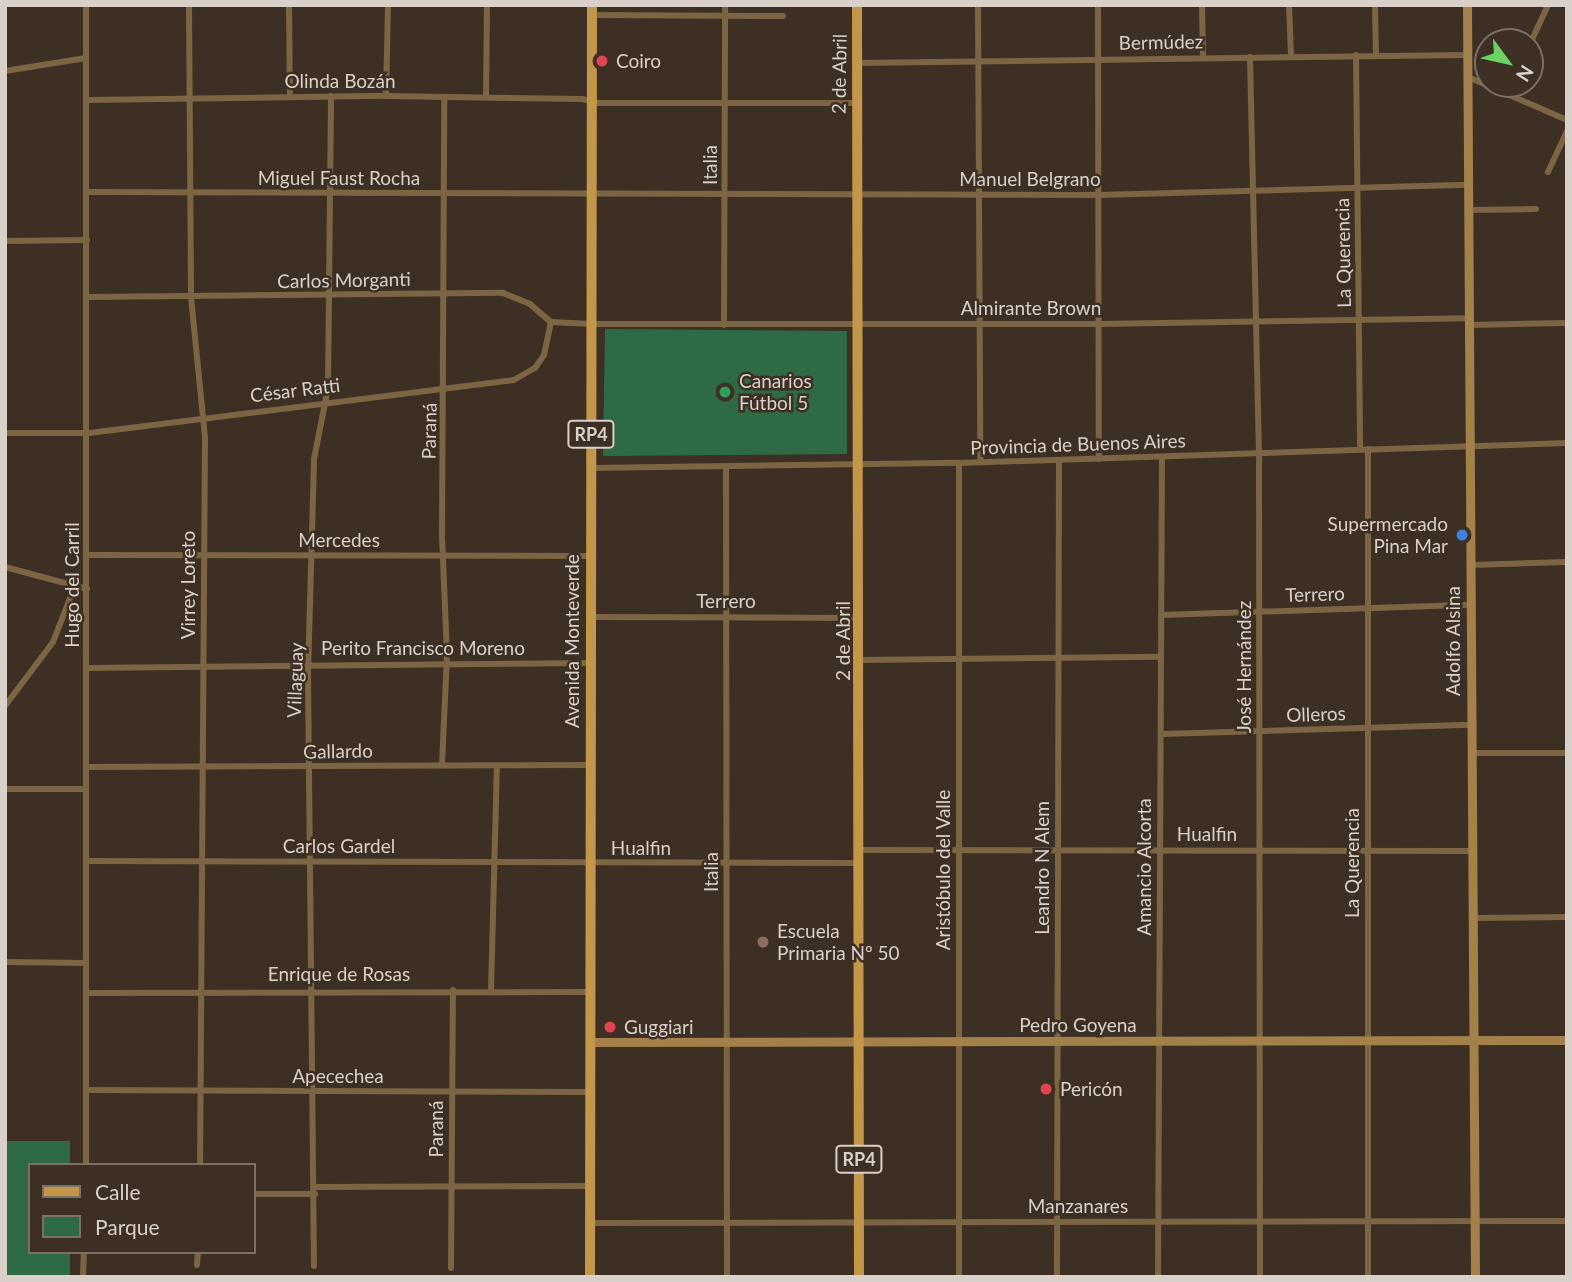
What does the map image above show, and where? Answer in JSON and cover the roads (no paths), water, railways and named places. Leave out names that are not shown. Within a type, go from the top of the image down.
[{"type":"main road","name":"2 de Abril","points":[[858,5],[859,1277]]},
{"type":"main road","name":"Avenida Monteverde","points":[[590,1277],[589,556],[592,10]]},
{"type":"street","name":"Hugo del Carril","points":[[86,5],[89,433],[86,1163]]},
{"type":"street","name":"Virrey Loreto","points":[[189,5],[188,194],[191,297],[203,417],[200,1163]]},
{"type":"street","points":[[289,5],[290,96]]},
{"type":"street","points":[[386,96],[388,5]]},
{"type":"street","points":[[486,97],[488,5]]},
{"type":"street","name":"Italia","points":[[724,325],[725,5]]},
{"type":"street","points":[[978,5],[980,462]]},
{"type":"street","points":[[1098,5],[1099,458]]},
{"type":"street","points":[[1202,5],[1203,56]]},
{"type":"street","points":[[1289,5],[1291,54]]},
{"type":"street","points":[[1375,5],[1376,55]]},
{"type":"street","name":"Adolfo Alsina","points":[[1467,5],[1475,1277]]},
{"type":"street","points":[[1537,28],[1548,5]]},
{"type":"street","points":[[592,10],[783,16]]},
{"type":"street","name":"Bermúdez","points":[[856,63],[1250,57],[1291,54],[1467,55]]},
{"type":"street","name":"La Querencia","points":[[1356,55],[1367,608],[1368,1277]]},
{"type":"street","name":"José Hernández","points":[[1250,57],[1261,732],[1260,1277]]},
{"type":"street","points":[[5,71],[86,58]]},
{"type":"street","points":[[1468,77],[1474,80]]},
{"type":"street","name":"Olinda Bozán","points":[[88,100],[290,96],[591,100]]},
{"type":"street","name":"Villaguay","points":[[314,1266],[310,664],[314,459],[326,403],[331,96]]},
{"type":"street","name":"Paraná","points":[[442,765],[445,666],[444,97]]},
{"type":"street","points":[[1517,98],[1567,120]]},
{"type":"street","points":[[591,100],[726,104],[856,103]]},
{"type":"street","points":[[1548,172],[1567,131]]},
{"type":"street","name":"Manuel Belgrano","points":[[591,193],[1099,195],[1468,185]]},
{"type":"street","name":"Miguel Faust Rocha","points":[[87,192],[591,193]]},
{"type":"street","points":[[1468,209],[1536,209]]},
{"type":"street","points":[[5,241],[87,240]]},
{"type":"street","name":"Carlos Morganti","points":[[88,297],[444,294],[516,297],[551,323]]},
{"type":"street","name":"Almirante Brown","points":[[592,324],[1099,324],[1360,320],[1567,323]]},
{"type":"street","points":[[551,323],[592,324]]},
{"type":"street","name":"César Ratti","points":[[5,433],[89,433],[203,417],[445,390],[525,375],[544,355],[551,323]]},
{"type":"street","name":"Provincia de Buenos Aires","points":[[591,468],[859,466],[1567,443]]},
{"type":"street","name":"Amancio Alcorta","points":[[1158,1277],[1161,457]]},
{"type":"street","name":"Leandro N Alem","points":[[1057,1277],[1059,460]]},
{"type":"street","name":"Aristóbulo del Valle","points":[[959,463],[959,1277]]},
{"type":"street","name":"Italia","points":[[726,467],[729,617],[727,1277]]},
{"type":"street","name":"Mercedes","points":[[88,555],[589,556]]},
{"type":"street","points":[[1471,565],[1567,562]]},
{"type":"street","points":[[5,567],[74,588],[88,589]]},
{"type":"street","points":[[5,706],[53,642],[74,588]]},
{"type":"street","name":"Terrero","points":[[1161,615],[1470,605]]},
{"type":"street","name":"Terrero","points":[[591,617],[860,618]]},
{"type":"street","points":[[860,660],[1161,657]]},
{"type":"street","name":"Perito Francisco Moreno","points":[[87,668],[590,663]]},
{"type":"street","name":"Olleros","points":[[1161,734],[1472,725]]},
{"type":"street","points":[[1472,753],[1567,753]]},
{"type":"street","name":"Gallardo","points":[[87,767],[589,765]]},
{"type":"street","points":[[491,991],[497,766]]},
{"type":"street","points":[[5,789],[86,789]]},
{"type":"street","name":"Hualfin","points":[[859,850],[1472,851]]},
{"type":"street","name":"Carlos Gardel","points":[[87,861],[590,863]]},
{"type":"street","name":"Hualfin","points":[[590,863],[859,863]]},
{"type":"street","points":[[1472,918],[1567,917]]},
{"type":"street","points":[[5,962],[86,963]]},
{"type":"street","name":"Enrique de Rosas","points":[[88,993],[313,989],[590,992]]},
{"type":"street","name":"Paraná","points":[[451,1268],[453,990]]},
{"type":"street","name":"Pedro Goyena","points":[[590,1042],[1567,1040]]},
{"type":"street","name":"Apecechea","points":[[87,1090],[589,1092]]},
{"type":"street","points":[[256,1194],[452,1186],[590,1186]]},
{"type":"street","name":"Manzanares","points":[[590,1223],[1567,1221]]},
{"type":"street","points":[[83,1277],[84,1254]]},
{"type":"street","points":[[197,1265],[198,1254]]},
{"type":"place","name":"Coiro","points":[[602,61]]},
{"type":"place","name":"Canarios Fútbol 5","points":[[725,392]]},
{"type":"place","name":"Supermercado Pina Mar","points":[[1462,535]]},
{"type":"place","name":"Escuela Primaria Nº 50","points":[[763,942]]},
{"type":"place","name":"Guggiari","points":[[610,1027]]},
{"type":"place","name":"Pericón","points":[[1046,1089]]}]
